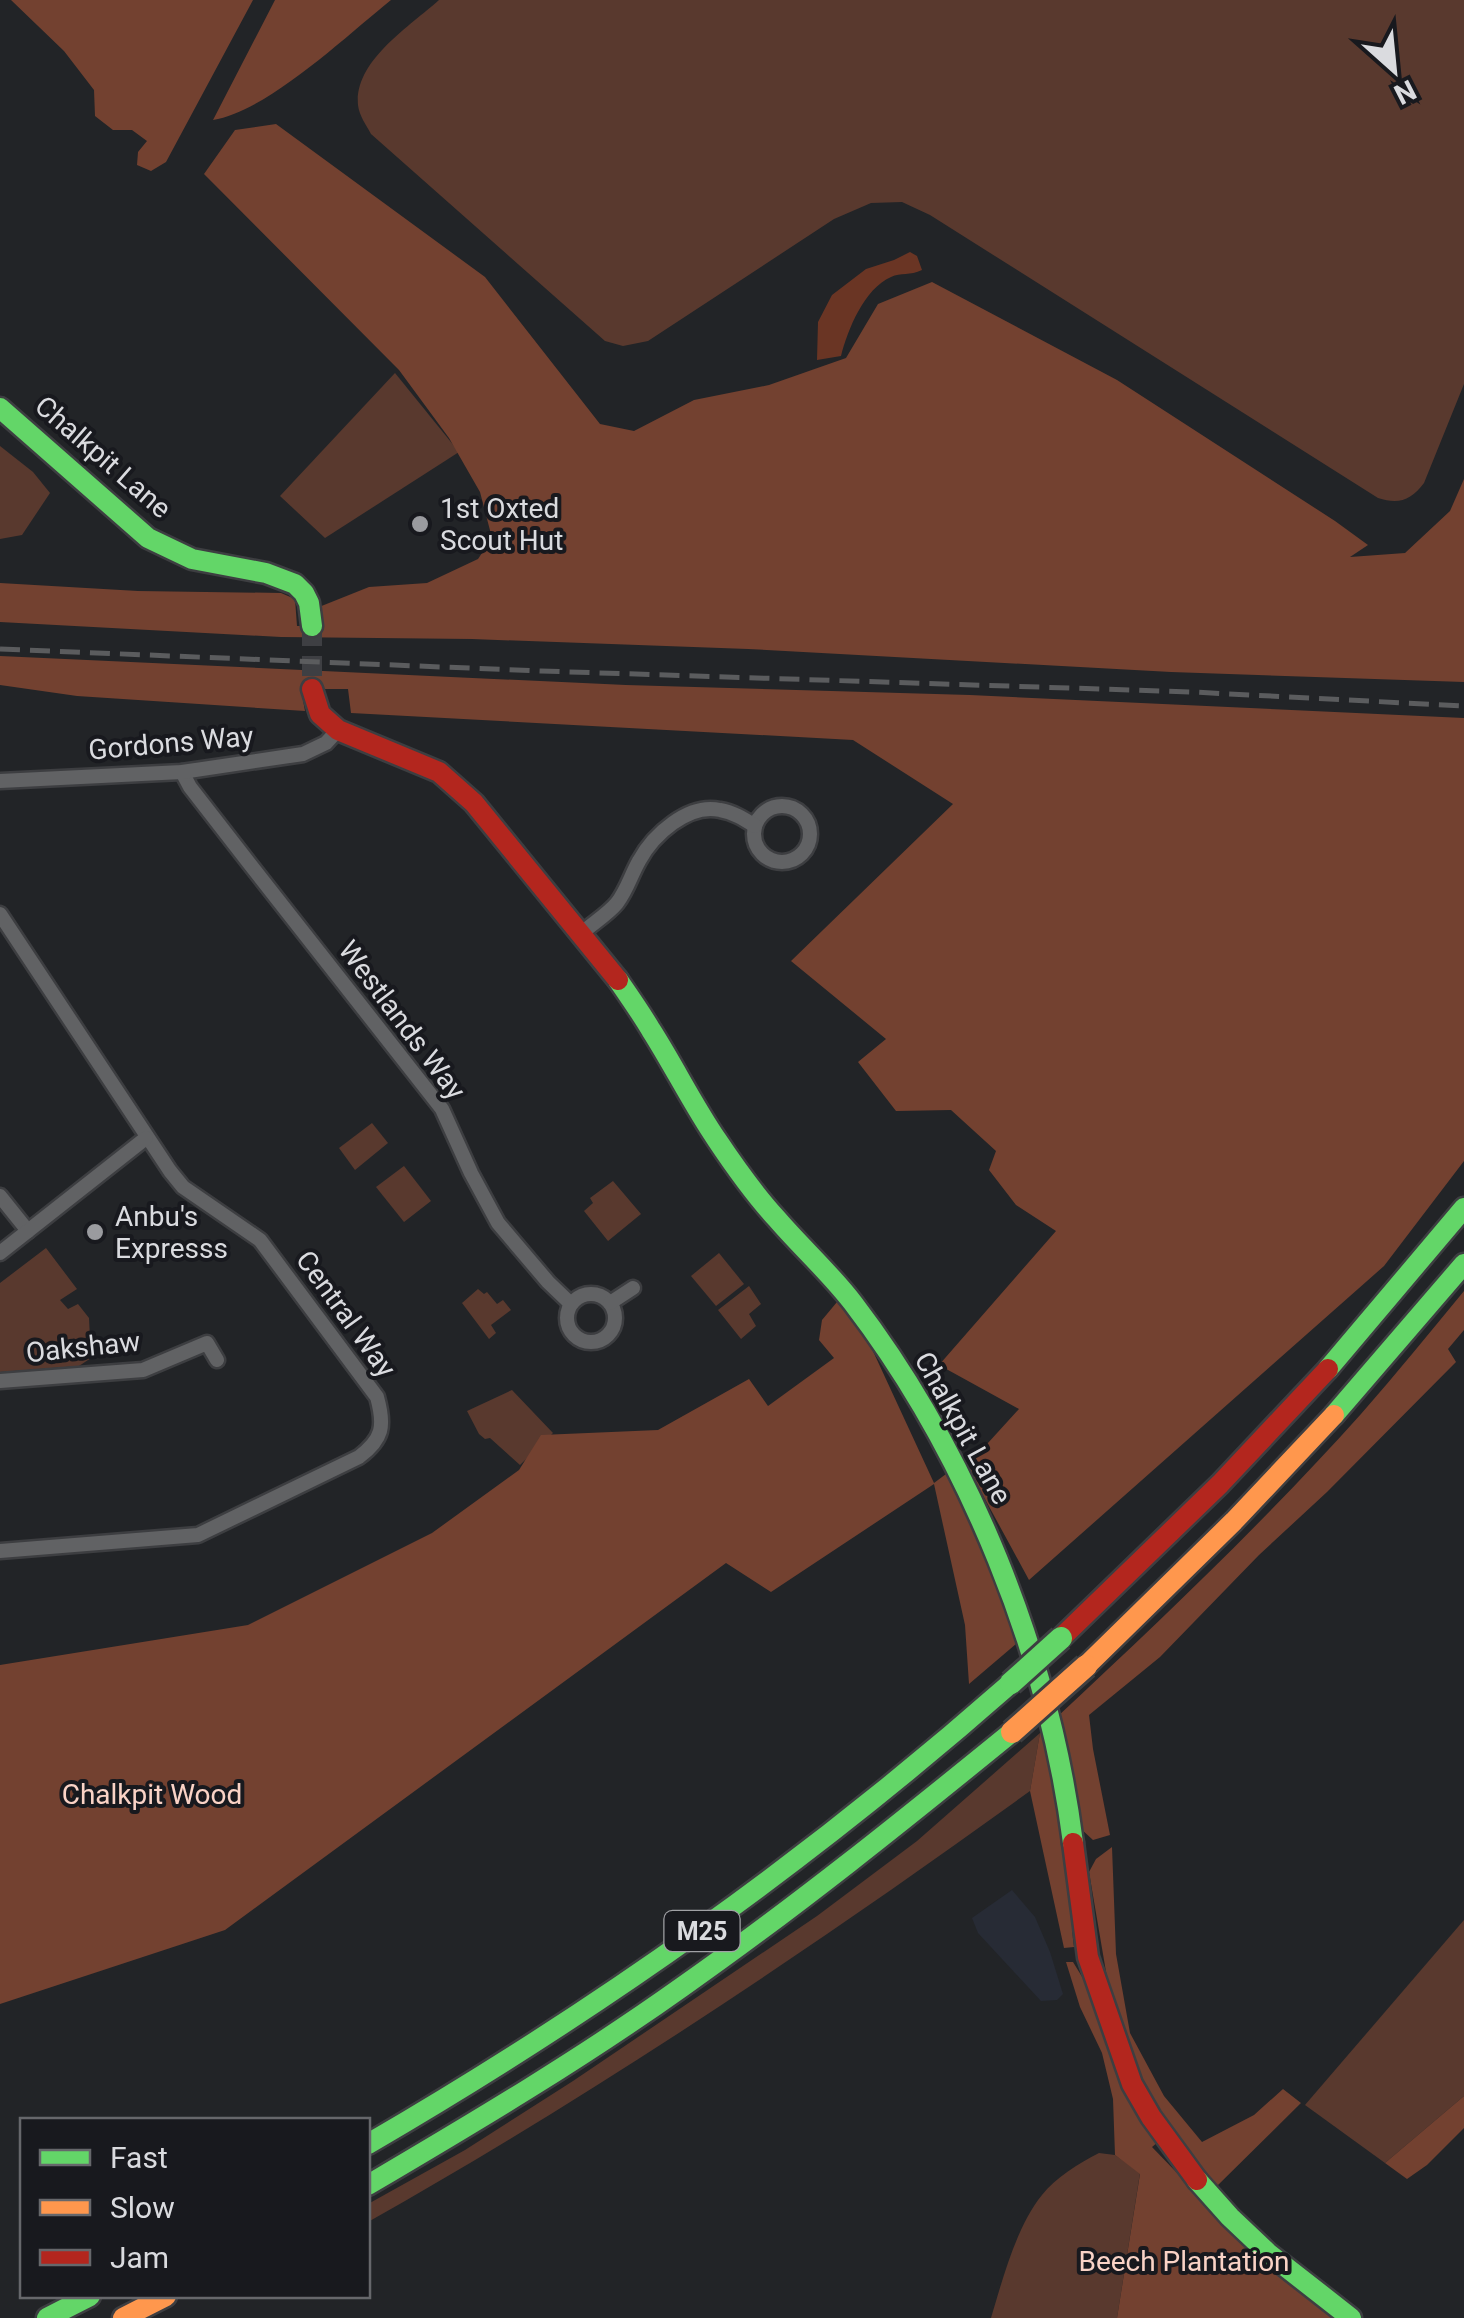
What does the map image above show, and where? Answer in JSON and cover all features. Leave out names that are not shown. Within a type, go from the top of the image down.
[{"type":"main road","name":"Chalkpit Lane","points":[[0,408],[128,523],[165,549],[297,585],[312,610],[312,626]]},
{"type":"main road","points":[[312,689],[320,714],[338,730]]},
{"type":"main road","name":"Chalkpit Lane","points":[[338,730],[439,772],[458,787],[582,932],[639,1011],[716,1138],[754,1190],[852,1301],[925,1408],[954,1462],[1017,1609],[1052,1725],[1066,1795],[1088,1958],[1132,2084],[1195,2177],[1230,2217],[1268,2253],[1351,2318]]},
{"type":"main road","name":"M25","points":[[370,2143],[502,2065],[702,1931],[844,1824],[1011,1683],[1178,1528],[1290,1412],[1464,1208]]},
{"type":"main road","name":"M25","points":[[370,2184],[568,2064],[703,1972],[1012,1732],[1186,1569],[1298,1453],[1464,1264]]},
{"type":"main road","points":[[47,2318],[86,2298]]},
{"type":"main road","points":[[123,2318],[162,2298]]},
{"type":"street","name":"Gordons Way","points":[[0,780],[182,772],[310,752],[338,730]]},
{"type":"street","name":"Westlands Way","points":[[182,772],[442,1109],[498,1223],[571,1304]]},
{"type":"street","points":[[782,806],[791,808],[805,818],[810,835],[808,844],[804,852],[787,862],[768,859],[756,845],[755,826],[766,812],[782,806]]},
{"type":"street","points":[[582,932],[614,907],[656,838],[682,818],[716,808],[755,826]]},
{"type":"street","name":"Central Way","points":[[0,914],[146,1138],[183,1187],[260,1240],[377,1396],[382,1415],[374,1446],[358,1458],[198,1536],[0,1551]]},
{"type":"street","points":[[0,1253],[146,1138]]},
{"type":"street","points":[[0,1196],[28,1231]]},
{"type":"street","points":[[610,1303],[632,1288]]},
{"type":"street","points":[[586,1294],[604,1297],[610,1303],[614,1327],[604,1339],[589,1342],[574,1336],[567,1320],[571,1304],[586,1294]]},
{"type":"street","name":"Oakshaw","points":[[0,1381],[143,1370],[207,1343],[217,1360]]},
{"type":"shaded area","points":[[439,0],[1464,0],[1464,384],[1424,483],[1404,500],[1378,498],[930,215],[902,202],[871,203],[834,219],[648,341],[623,346],[605,341],[371,134],[363,120],[358,105],[365,74],[399,33]]},
{"type":"shaded area","points":[[910,252],[917,256],[922,270],[881,283],[859,311],[841,356],[817,360],[818,322],[832,295],[866,269]]},
{"type":"shaded area","points":[[395,373],[459,452],[325,538],[280,496]]},
{"type":"shaded area","points":[[0,446],[33,472],[50,493],[22,535],[0,539]]},
{"type":"shaded area","points":[[372,1123],[388,1143],[355,1170],[339,1148]]},
{"type":"shaded area","points":[[404,1166],[431,1201],[404,1222],[376,1187]]},
{"type":"shaded area","points":[[613,1181],[641,1214],[608,1241],[584,1211],[593,1203],[590,1198]]},
{"type":"shaded area","points":[[46,1248],[77,1289],[60,1300],[68,1309],[78,1304],[89,1318],[91,1358],[79,1366],[0,1372],[0,1283]]},
{"type":"shaded area","points":[[719,1253],[744,1284],[716,1306],[691,1276]]},
{"type":"shaded area","points":[[749,1286],[761,1304],[749,1314],[756,1326],[741,1339],[718,1310]]},
{"type":"shaded area","points":[[478,1289],[487,1292],[497,1304],[503,1300],[511,1310],[491,1325],[496,1333],[489,1339],[462,1303]]},
{"type":"shaded area","points":[[512,1390],[553,1433],[520,1465],[490,1438],[479,1434],[467,1411]]},
{"type":"shaded area","points":[[1040,1733],[1030,1791],[705,2016],[538,2122],[370,2221],[370,2203],[465,2150],[573,2081],[817,1916],[917,1841]]},
{"type":"shaded area","points":[[1012,1890],[1035,1917],[1050,1952],[1063,1994],[1057,2000],[1041,2001],[978,1933],[972,1918]]},
{"type":"shaded area","points":[[1464,1920],[1464,2096],[1385,2163],[1305,2105]]},
{"type":"shaded area","points":[[1099,2153],[1115,2155],[1140,2173],[1117,2318],[991,2318],[1011,2254],[1033,2207],[1060,2177]]},
{"type":"green space","points":[[11,0],[253,0],[166,162],[151,171],[137,165],[138,152],[147,141],[132,130],[113,130],[95,116],[94,90],[64,51]]},
{"type":"green space","points":[[275,0],[391,0],[282,88],[235,114],[213,120]]},
{"type":"green space","points":[[276,124],[485,277],[600,424],[634,431],[694,400],[769,385],[846,358],[878,304],[932,282],[1117,380],[1335,521],[1368,545],[1350,557],[1405,553],[1450,511],[1464,479],[1464,682],[1171,672],[748,649],[281,637],[0,622],[0,583],[138,591],[281,593],[295,599],[297,626],[322,626],[319,607],[369,587],[427,583],[478,559],[492,538],[480,492],[449,438],[399,370],[204,174],[235,130]]},
{"type":"green space","points":[[0,656],[1464,718],[1464,1161],[1384,1266],[1029,1580],[967,1466],[1019,1409],[939,1365],[1056,1231],[1016,1205],[989,1170],[996,1151],[951,1110],[896,1111],[858,1062],[886,1039],[791,961],[953,804],[853,740],[351,713],[348,689],[301,689],[305,711],[77,696],[0,685]]},
{"type":"green space","points":[[1464,1291],[1464,1330],[1448,1349],[1456,1362],[1160,1657],[1089,1715],[1110,1835],[1093,1840],[1080,1828],[1057,1717],[1288,1493],[1361,1414]]},
{"type":"green space","name":"Chalkpit Wood","points":[[837,1302],[866,1336],[934,1483],[950,1471],[1023,1638],[969,1684],[965,1625],[934,1484],[771,1592],[726,1563],[225,1930],[0,2004],[0,1665],[248,1625],[432,1533],[519,1470],[541,1435],[658,1430],[749,1379],[768,1406],[834,1358],[819,1340],[822,1320]]},
{"type":"green space","points":[[1046,1728],[1068,1864],[1074,1947],[1064,1948],[1030,1791],[1040,1733]]},
{"type":"green space","points":[[1112,1847],[1116,1954],[1130,2033],[1164,2096],[1202,2142],[1254,2115],[1283,2089],[1301,2103],[1216,2187],[1144,2092],[1111,2001],[1089,1872],[1096,1859]]},
{"type":"green space","name":"Beech Plantation","points":[[1066,1962],[1073,1962],[1084,1980],[1158,2142],[1152,2147],[1263,2262],[1337,2318],[1117,2318],[1140,2174],[1115,2155],[1113,2099],[1102,2053],[1080,2007]]},
{"type":"green space","points":[[1464,2096],[1464,2128],[1427,2165],[1407,2179],[1385,2163]]},
{"type":"tunnel","points":[[312,626],[312,689]]},
{"type":"railway","points":[[0,649],[1192,692],[1464,706]]},
{"type":"traffic: fast","points":[[0,408],[148,538],[192,559],[266,573],[295,584],[309,603],[312,626]]},
{"type":"traffic: fast","points":[[618,980],[731,1160],[769,1210],[853,1303],[933,1425],[998,1559],[1023,1629],[1045,1700],[1073,1843]]},
{"type":"traffic: fast","points":[[1328,1369],[1464,1208]]},
{"type":"traffic: fast","points":[[1334,1415],[1464,1264]]},
{"type":"traffic: fast","points":[[1011,1683],[1061,1638]]},
{"type":"traffic: fast","points":[[370,2143],[538,2040],[701,1930],[858,1811],[1011,1683]]},
{"type":"traffic: fast","points":[[370,2184],[644,2014],[808,1894],[1012,1732]]},
{"type":"traffic: fast","points":[[1197,2180],[1268,2253],[1351,2318]]},
{"type":"traffic: fast","points":[[47,2318],[86,2298]]},
{"type":"traffic: slow","points":[[1086,1666],[1234,1521],[1334,1415]]},
{"type":"traffic: slow","points":[[1012,1732],[1086,1666]]},
{"type":"traffic: slow","points":[[123,2318],[162,2298]]},
{"type":"traffic: jam","points":[[312,689],[320,714],[338,730],[439,772],[474,803],[618,980]]},
{"type":"traffic: jam","points":[[1061,1638],[1220,1484],[1328,1369]]},
{"type":"traffic: jam","points":[[1073,1843],[1088,1957],[1132,2084],[1197,2180]]},
{"type":"place","name":"1st Oxted Scout Hut","points":[[420,524]]},
{"type":"place","name":"Anbu's Expresss","points":[[95,1232]]}]
